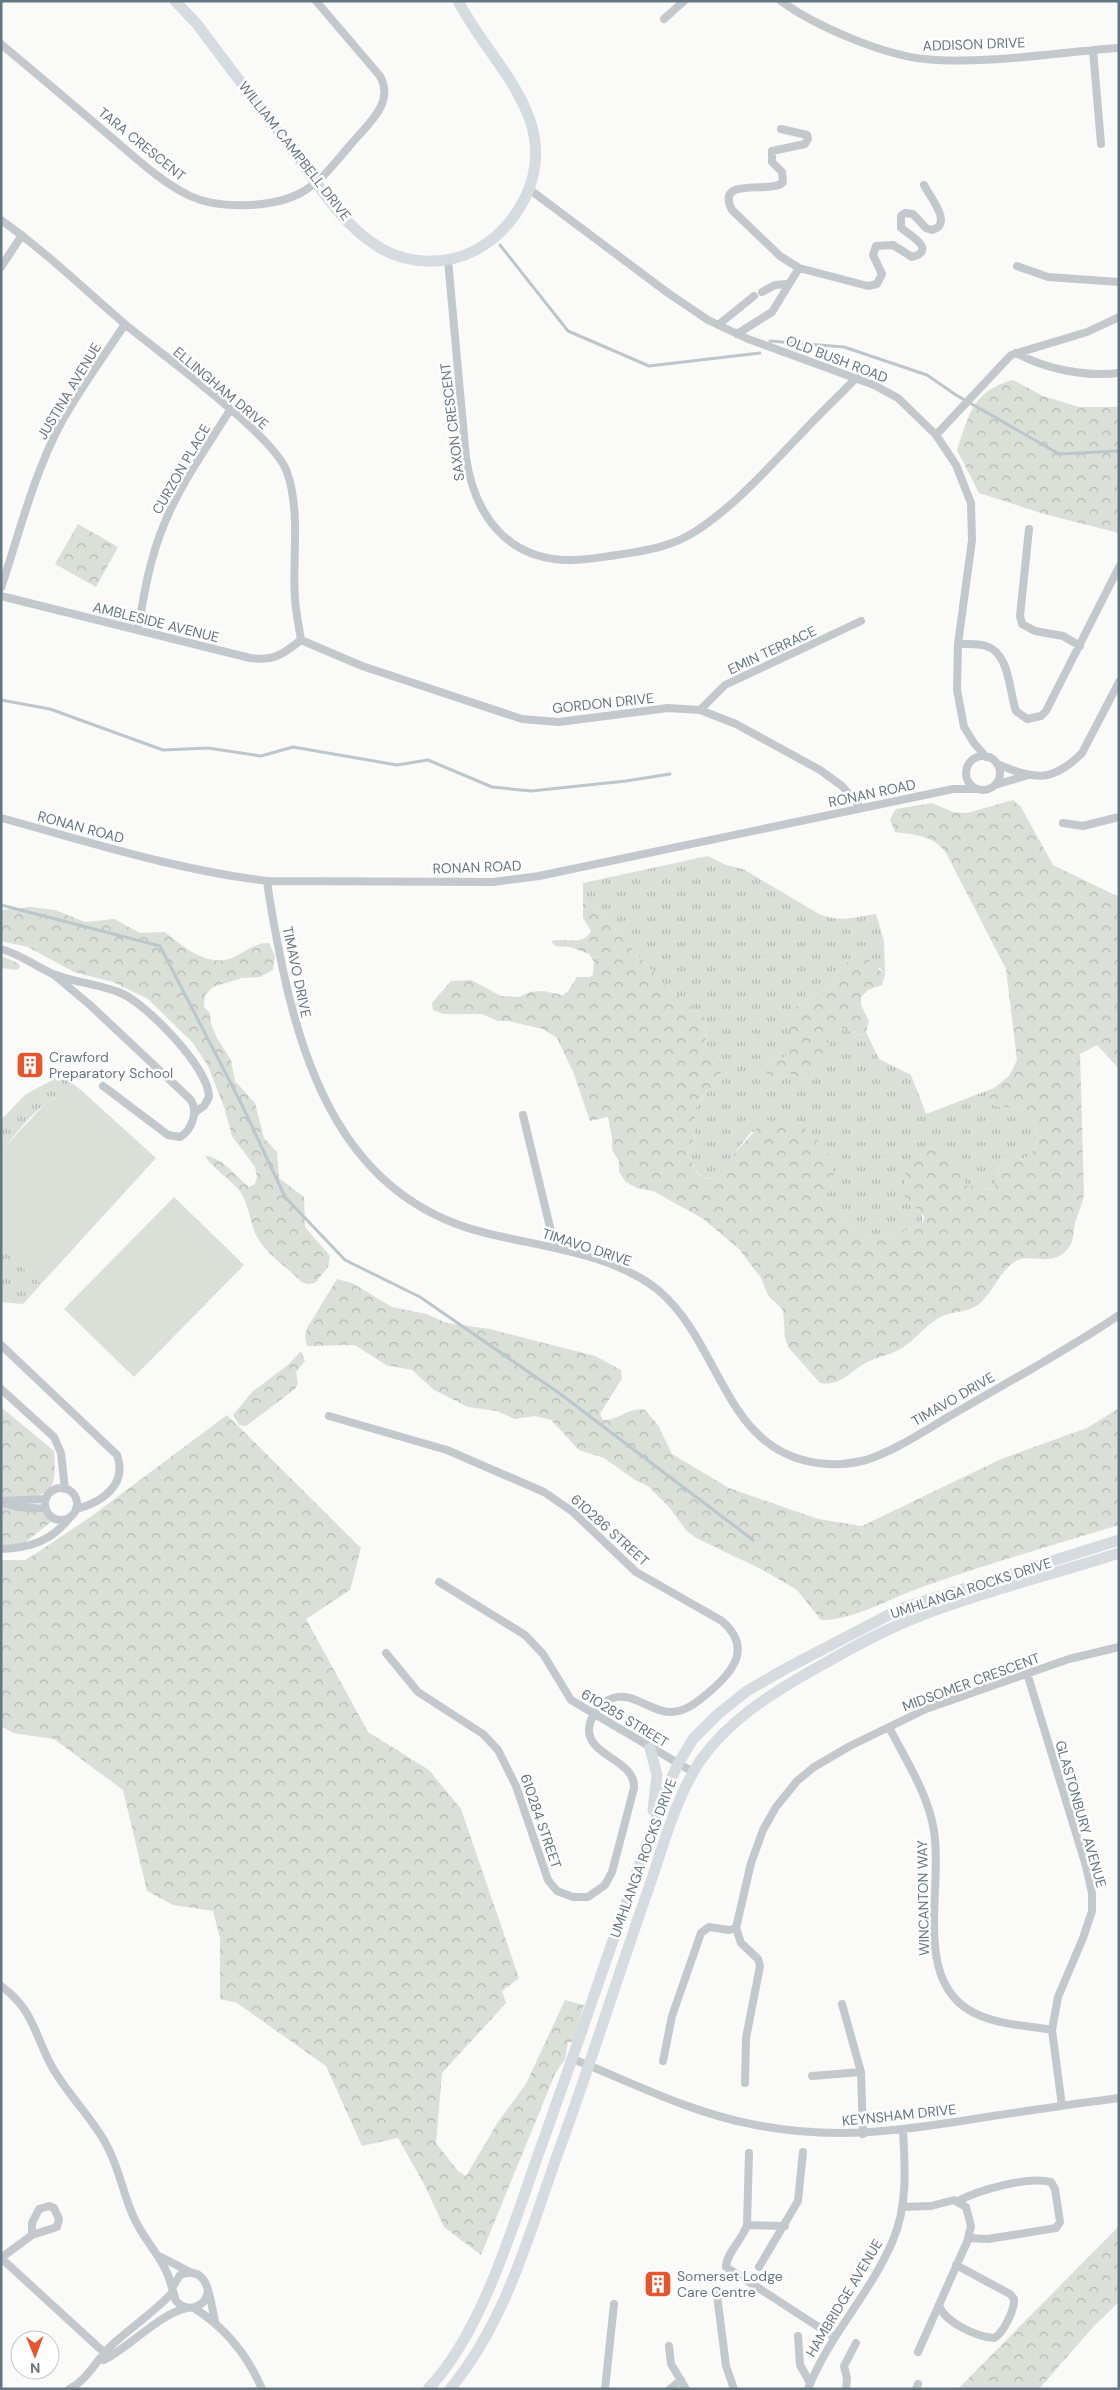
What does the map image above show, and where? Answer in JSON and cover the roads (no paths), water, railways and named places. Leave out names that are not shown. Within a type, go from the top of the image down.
[{"type":"main road","name":"WILLIAM CAMPBELL DRIVE","points":[[175,1],[197,24],[316,182],[344,216],[382,249],[416,260],[448,260],[475,251],[491,241],[505,228],[529,189],[535,166],[536,151],[528,114],[507,74],[471,25],[458,1]]},
{"type":"main road","name":"UMHLANGA ROCKS DRIVE","points":[[428,2389],[444,2370],[460,2344],[498,2265],[573,2060],[664,1793],[678,1764],[699,1733],[718,1714],[748,1691],[883,1617],[938,1596],[1119,1540]]},
{"type":"main road","name":"UMHLANGA ROCKS DRIVE","points":[[450,2389],[476,2352],[497,2317],[515,2274],[590,2066],[657,1862],[693,1772],[725,1731],[748,1711],[789,1683],[852,1648],[928,1613],[1119,1553]]},
{"type":"main road","points":[[647,1842],[657,1786],[656,1768],[650,1748]]},
{"type":"street","name":"TARA CRESCENT","points":[[1,44],[159,176],[191,196],[208,202],[260,205],[285,200],[316,182],[379,111],[384,101],[385,91],[380,76],[316,1]]},
{"type":"street","points":[[664,19],[684,1]]},
{"type":"street","name":"ADDISON DRIVE","points":[[781,1],[792,10],[829,28],[892,53],[923,59],[993,58],[1119,48]]},
{"type":"street","points":[[1093,50],[1101,144]]},
{"type":"street","points":[[781,129],[801,132],[807,135],[808,139],[804,144],[772,151],[772,162],[782,172],[784,182],[775,188],[738,188],[731,194],[729,204],[732,210],[763,241],[799,268],[868,286],[878,284],[882,274],[873,255],[876,246],[893,245],[912,257],[916,256],[921,249],[921,243],[917,238],[901,228],[901,216],[911,213],[926,228],[932,230],[937,228],[941,222],[940,212],[924,185]]},
{"type":"street","name":"OLD BUSH ROAD","points":[[529,189],[668,293],[718,325],[737,334],[857,378],[898,398],[936,435],[956,465],[972,503],[972,540],[958,644],[957,690],[964,727],[986,757]]},
{"type":"street","name":"ELLINGHAM DRIVE","points":[[1,220],[65,269],[124,324],[230,410],[278,454],[287,472],[295,515],[295,600],[301,640]]},
{"type":"street","points":[[1,267],[22,235]]},
{"type":"street","name":"SAXON CRESCENT","points":[[448,260],[466,458],[472,486],[482,512],[497,531],[512,542],[536,554],[572,560],[604,557],[663,546],[693,533],[717,516],[763,474],[857,378]]},
{"type":"street","points":[[1017,266],[1048,277],[1119,282]]},
{"type":"street","points":[[737,334],[772,312],[784,296],[787,284],[799,268]]},
{"type":"street","points":[[762,292],[775,285],[787,284]]},
{"type":"street","points":[[718,325],[754,296]]},
{"type":"street","points":[[936,435],[1016,353],[1087,332],[1118,318]]},
{"type":"street","name":"JUSTINA AVENUE","points":[[1,588],[41,468],[52,442],[69,411],[124,324]]},
{"type":"street","points":[[1016,353],[1039,363],[1067,370],[1089,374],[1119,374]]},
{"type":"street","name":"CURZON PLACE","points":[[138,630],[148,574],[165,522],[183,485],[230,410]]},
{"type":"street","points":[[1029,529],[1020,616],[1022,624],[1035,631],[1063,636],[1080,646]]},
{"type":"street","points":[[958,644],[987,646],[998,654],[1008,676],[1016,711],[1020,716],[1034,719],[1046,711],[1119,567]]},
{"type":"street","name":"AMBLESIDE AVENUE","points":[[1,596],[262,659],[270,659],[284,654],[301,640]]},
{"type":"street","name":"EMIN TERRACE","points":[[700,710],[726,685],[860,621]]},
{"type":"street","name":"GORDON DRIVE","points":[[301,640],[362,666],[522,719],[559,722],[668,708],[700,710],[736,724],[820,770],[842,786],[862,808]]},
{"type":"street","points":[[974,743],[967,777],[977,789],[986,790],[995,785],[1025,776],[1049,775],[1073,762],[1082,753],[1119,682]]},
{"type":"street","points":[[970,762],[979,757],[986,757],[1025,776]]},
{"type":"street","points":[[995,785],[999,777],[997,764]]},
{"type":"street","name":"RONAN ROAD","points":[[953,789],[967,777]]},
{"type":"street","name":"RONAN ROAD","points":[[1,818],[178,865],[267,881],[515,880],[953,789],[977,789]]},
{"type":"street","points":[[1063,823],[1083,826],[1119,818]]},
{"type":"street","name":"TIMAVO DRIVE","points":[[267,881],[286,985],[303,1047],[312,1073],[336,1121],[361,1158],[402,1194],[440,1218],[484,1233],[556,1248],[622,1269],[658,1290],[686,1322],[734,1405],[748,1425],[766,1442],[784,1453],[808,1461],[828,1464],[868,1459],[909,1439],[1082,1340],[1119,1314]]},
{"type":"street","points":[[1,950],[53,974],[117,992],[142,1007],[189,1054],[198,1067],[209,1096],[204,1106],[194,1113]]},
{"type":"street","points":[[53,974],[90,1005],[190,1099],[194,1105],[194,1113],[185,1134],[175,1137],[149,1122],[103,1086]]},
{"type":"street","points":[[523,1115],[556,1248]]},
{"type":"street","points":[[1,1345],[117,1455],[120,1470],[111,1490],[92,1504],[74,1513],[67,1519],[56,1519],[46,1509],[45,1499]]},
{"type":"street","points":[[1,1389],[54,1437],[61,1453],[65,1489]]},
{"type":"street","name":"610286 STREET","points":[[329,1416],[447,1450],[544,1492],[573,1512],[636,1572],[722,1620],[732,1631],[737,1644],[734,1665],[723,1680],[688,1708],[666,1712],[633,1700],[616,1697],[608,1700],[594,1714]]},
{"type":"street","points":[[56,1490],[63,1467]]},
{"type":"street","points":[[1,1501],[45,1499],[56,1490],[65,1489],[76,1496],[74,1513],[60,1529],[28,1548],[1,1549]]},
{"type":"street","points":[[1,1501],[18,1507],[46,1509]]},
{"type":"street","points":[[47,1536],[56,1519]]},
{"type":"street","name":"610285 STREET","points":[[440,1582],[525,1635],[543,1654],[569,1698],[693,1772]]},
{"type":"street","name":"MIDSOMER CRESCENT","points":[[736,1928],[759,1839],[781,1800],[797,1781],[814,1767],[889,1727],[950,1699],[1069,1659],[1119,1647]]},
{"type":"street","name":"610284 STREET","points":[[386,1653],[418,1692],[468,1723],[483,1734],[498,1750],[516,1786],[548,1880],[557,1891],[573,1897],[588,1897],[595,1894],[609,1879],[634,1788],[633,1776],[629,1770],[604,1754],[594,1742],[589,1727],[594,1714]]},
{"type":"street","name":"GLASTONBURY AVENUE","points":[[1027,1674],[1086,1866],[1092,1893],[1090,1920],[1058,1997],[1052,2030],[1062,2106]]},
{"type":"street","name":"WINCANTON WAY","points":[[889,1727],[926,1802],[934,1832],[937,1873],[934,1947],[937,1968],[944,1985],[955,2000],[982,2017],[1052,2030]]},
{"type":"street","points":[[663,2061],[672,2016],[701,1933],[708,1927],[729,1930],[736,1928],[739,1940],[758,1959],[760,1966],[746,2038],[745,2083]]},
{"type":"street","points":[[1,1986],[18,1998],[33,2024],[52,2067],[105,2142],[115,2163],[134,2218],[146,2240],[160,2256],[168,2272],[176,2301],[215,2321],[241,2350],[262,2389]]},
{"type":"street","points":[[842,2004],[861,2072],[863,2134]]},
{"type":"street","name":"KEYNSHAM DRIVE","points":[[573,2060],[698,2109],[734,2120],[793,2131],[863,2134],[903,2130],[1119,2098]]},
{"type":"street","points":[[812,2076],[861,2072]]},
{"type":"street","name":"HAMBRIDGE AVENUE","points":[[809,2386],[834,2337],[877,2274],[894,2238],[902,2207],[906,2177],[903,2130]]},
{"type":"street","points":[[759,2267],[785,2226],[798,2201],[803,2152]]},
{"type":"street","points":[[749,2153],[747,2225],[726,2265],[728,2270],[834,2337]]},
{"type":"street","points":[[958,2201],[980,2190],[1040,2180],[1051,2182],[1055,2189],[1060,2222],[1056,2228],[988,2239],[968,2238]]},
{"type":"street","points":[[902,2207],[931,2206],[949,2201],[958,2201],[963,2203],[970,2214],[971,2226],[968,2238],[918,2352]]},
{"type":"street","points":[[747,2225],[785,2226]]},
{"type":"street","points":[[32,2235],[1,2258],[106,2356]]},
{"type":"street","points":[[160,2256],[204,2279],[215,2321]]},
{"type":"street","points":[[939,2305],[943,2314],[951,2322],[994,2338],[998,2336],[1013,2309],[1014,2299],[1010,2294],[956,2265]]},
{"type":"street","points":[[69,2389],[78,2387],[98,2363],[172,2290],[176,2278],[190,2272]]},
{"type":"street","points":[[106,2356],[127,2347],[169,2315],[204,2302],[208,2291]]},
{"type":"street","points":[[717,2296],[726,2366],[734,2389]]},
{"type":"street","points":[[606,2389],[614,2304]]},
{"type":"street","points":[[798,2336],[800,2365],[809,2386]]},
{"type":"street","points":[[846,2389],[847,2378],[844,2366],[856,2343]]},
{"type":"street","points":[[669,2346],[672,2364],[686,2389]]},
{"type":"street","points":[[670,2389],[681,2380]]},
{"type":"waterway","points":[[500,245],[568,331],[649,366],[760,353]]},
{"type":"waterway","points":[[770,341],[844,347],[927,375],[956,395],[1059,454],[1119,451]]},
{"type":"waterway","points":[[1,700],[50,709],[163,750],[208,748],[261,756],[293,747],[397,765],[428,760],[492,787],[531,791],[626,781],[670,774]]},
{"type":"waterway","points":[[1,905],[160,946],[242,1105],[285,1197],[345,1260],[420,1297],[559,1393],[753,1540]]},
{"type":"place","name":"Crawford Preparatory School","points":[[30,1065]]},
{"type":"place","name":"Somerset Lodge Care Centre","points":[[658,2284]]}]
